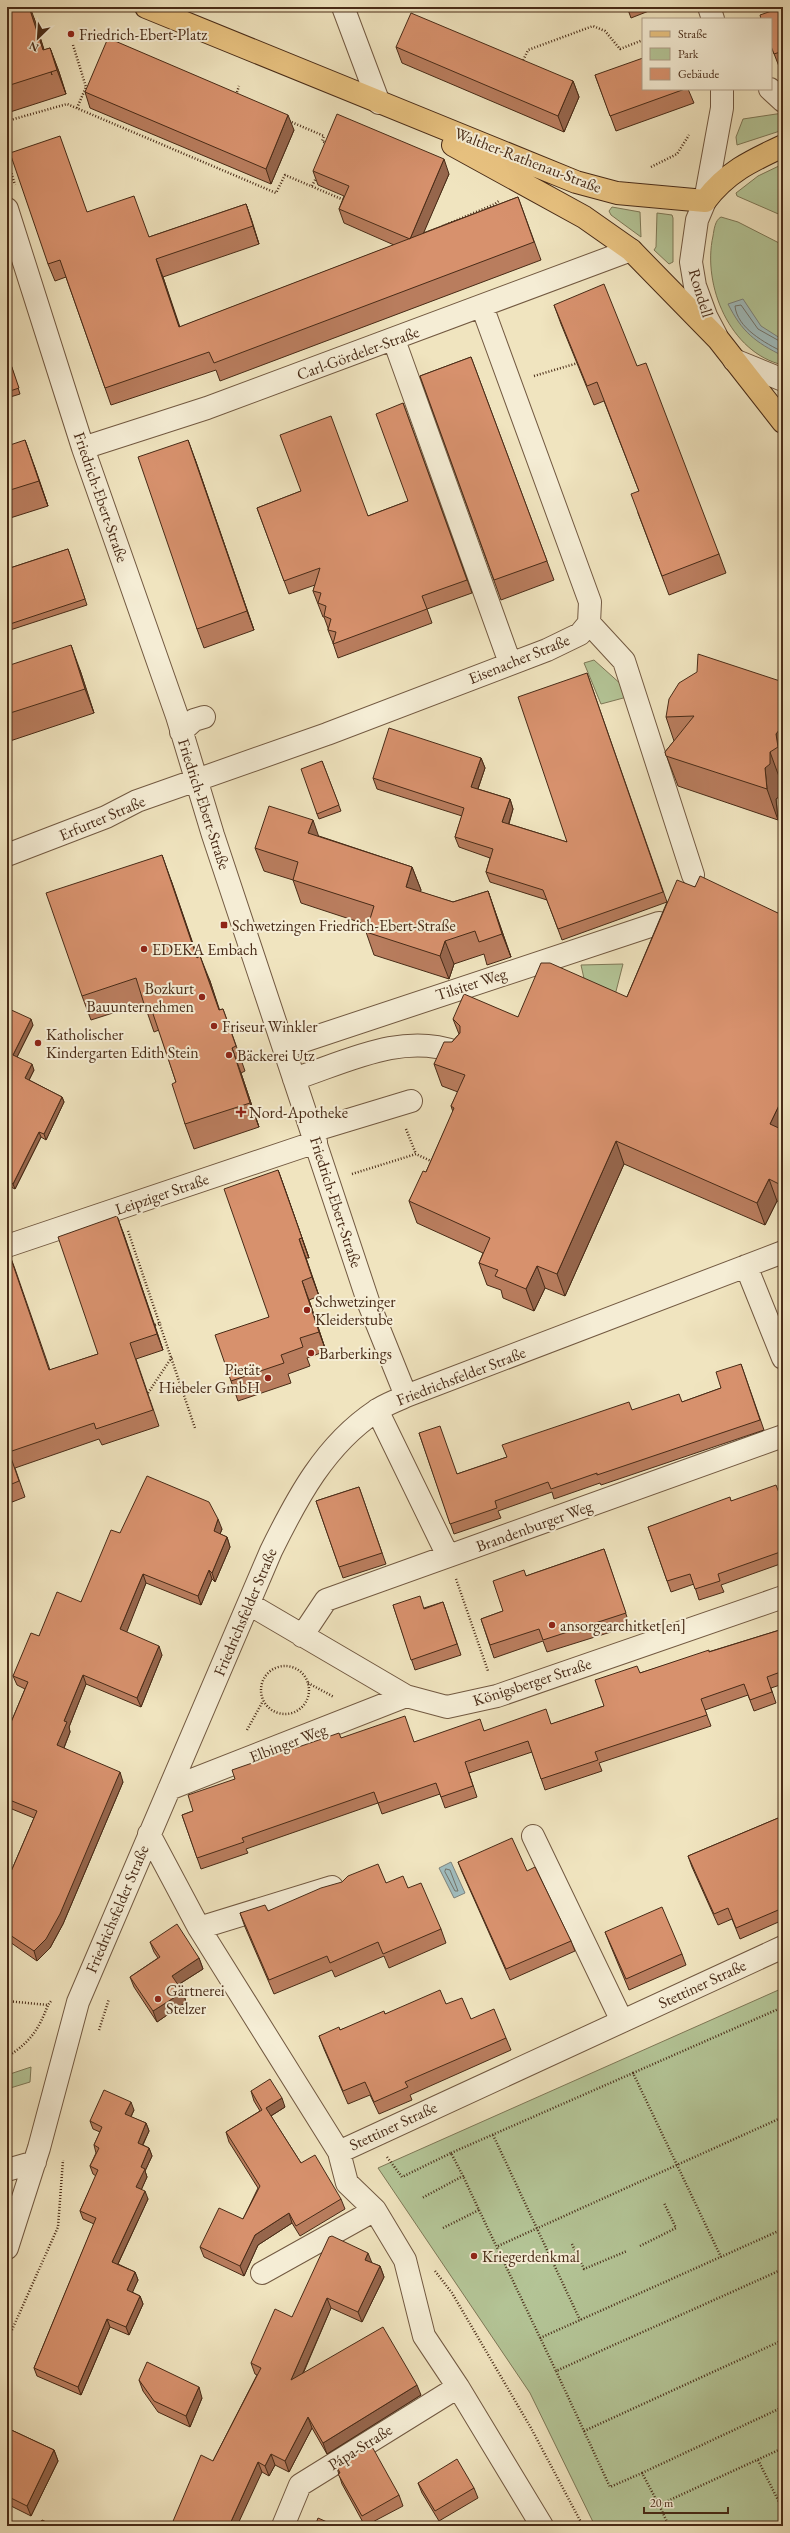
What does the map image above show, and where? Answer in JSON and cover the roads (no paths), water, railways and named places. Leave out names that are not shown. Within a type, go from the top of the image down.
[{"type":"main road","name":"Walther-Rathenau-Straße","points":[[146,7],[576,182],[617,193],[705,201]]},
{"type":"main road","name":"Walther-Rathenau-Straße","points":[[379,103],[584,217],[630,250]]},
{"type":"main road","name":"Rondell","points":[[705,201],[719,183],[744,165],[783,146]]},
{"type":"main road","name":"Rondell","points":[[630,250],[718,338],[783,422]]},
{"type":"street","points":[[343,7],[379,103]]},
{"type":"street","points":[[709,7],[714,18]]},
{"type":"street","points":[[705,201],[722,108],[722,90]]},
{"type":"street","points":[[771,90],[783,101]]},
{"type":"street","name":"Rondell","points":[[705,201],[696,220],[691,262],[695,286],[706,316],[718,338]]},
{"type":"street","name":"Friedrich-Ebert-Straße","points":[[7,209],[83,448],[181,732],[369,1304],[406,1396]]},
{"type":"street","name":"Carl-Gördeler-Straße","points":[[83,448],[207,408],[394,340],[630,250]]},
{"type":"street","points":[[482,306],[588,595],[589,623],[624,660],[693,875]]},
{"type":"street","points":[[394,340],[510,663]]},
{"type":"street","points":[[734,360],[783,380]]},
{"type":"street","name":"Eisenacher Straße","points":[[197,782],[547,650],[580,634],[589,623]]},
{"type":"street","points":[[181,732],[194,720],[204,717]]},
{"type":"street","name":"Erfurter Straße","points":[[7,855],[106,817],[138,801],[197,782]]},
{"type":"street","name":"Tilsiter Weg","points":[[285,1047],[659,923]]},
{"type":"street","points":[[294,1079],[380,1050],[414,1044],[439,1046],[456,1052]]},
{"type":"street","name":"Leipziger Straße","points":[[7,1246],[120,1208],[410,1101]]},
{"type":"street","name":"Friedrichsfelder Straße","points":[[7,2248],[35,2162],[78,2002],[271,1551],[304,1487],[328,1454],[351,1429],[377,1410],[406,1396],[783,1252]]},
{"type":"street","points":[[746,1266],[783,1358]]},
{"type":"street","points":[[377,1410],[448,1556]]},
{"type":"street","name":"Brandenburger Weg","points":[[302,1636],[326,1600],[783,1436]]},
{"type":"street","name":"Königsberger Straße","points":[[249,1604],[406,1696],[448,1707],[497,1696],[783,1597]]},
{"type":"street","name":"Elbinger Weg","points":[[169,1788],[406,1696]]},
{"type":"street","name":"Stettiner Straße","points":[[149,1834],[199,1928],[339,2152],[783,1947]]},
{"type":"street","points":[[533,1836],[622,2021]]},
{"type":"street","points":[[199,1928],[343,1884]]},
{"type":"street","points":[[339,2152],[347,2183],[375,2210],[405,2260],[424,2336],[458,2387],[542,2526]]},
{"type":"street","points":[[7,2170],[35,2162]]},
{"type":"street","points":[[262,2273],[375,2210]]},
{"type":"street","name":"Pápa-Straße","points":[[283,2526],[300,2485],[458,2387]]},
{"type":"water","points":[[743,299],[761,326],[783,340],[783,356],[757,341],[744,329],[733,314],[728,304]]},
{"type":"water","points":[[451,1862],[465,1893],[454,1898],[439,1868]]},
{"type":"place","name":"Friedrich-Ebert-Platz","points":[[71,34]]},
{"type":"place","name":"Schwetzingen Friedrich-Ebert-Straße","points":[[224,925]]},
{"type":"place","name":"EDEKA Embach","points":[[144,949]]},
{"type":"place","name":"Bozkurt Bauunternehmen","points":[[202,997]]},
{"type":"place","name":"Friseur Winkler","points":[[214,1026]]},
{"type":"place","name":"Katholischer Kindergarten Edith Stein","points":[[38,1043]]},
{"type":"place","name":"Bäckerei Utz","points":[[229,1055]]},
{"type":"place","name":"Nord-Apotheke","points":[[241,1112]]},
{"type":"place","name":"Schwetzinger Kleiderstube","points":[[307,1310]]},
{"type":"place","name":"Barberkings","points":[[311,1353]]},
{"type":"place","name":"Pietät Hiebeler GmbH","points":[[268,1378]]},
{"type":"place","name":"ansorgearchitket[en]","points":[[552,1625]]},
{"type":"place","name":"Gärtnerei Stelzer","points":[[158,1999]]},
{"type":"place","name":"Kriegerdenkmal","points":[[474,2256]]}]
